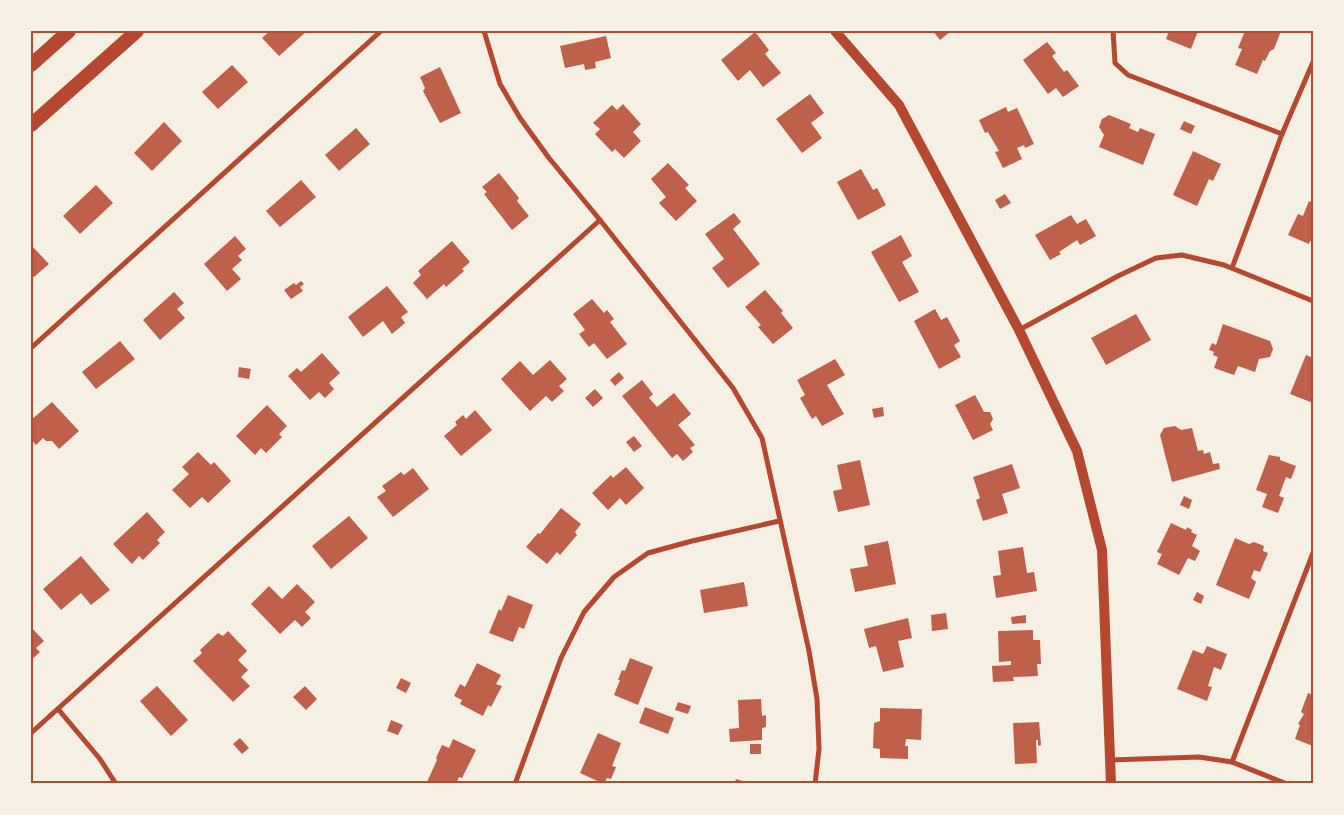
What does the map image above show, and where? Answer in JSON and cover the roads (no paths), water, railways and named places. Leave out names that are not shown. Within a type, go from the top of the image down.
[{"type":"highway","points":[[31,65],[69,31]]},
{"type":"highway","points":[[31,125],[137,31]]},
{"type":"main road","points":[[835,31],[899,105],[1019,330],[1077,451],[1102,550],[1111,784]]},
{"type":"street","points":[[31,348],[380,31]]},
{"type":"street","points":[[484,31],[500,84],[520,118],[549,158],[733,388],[762,438],[818,699],[819,748],[815,784]]},
{"type":"street","points":[[1113,31],[1114,63],[1128,75],[1282,134]]},
{"type":"street","points":[[1232,268],[1282,134],[1313,62]]},
{"type":"street","points":[[31,733],[600,220]]},
{"type":"street","points":[[1019,330],[1118,276],[1156,258],[1182,255],[1224,265],[1313,301]]},
{"type":"street","points":[[515,784],[561,658],[584,612],[614,576],[648,553],[779,521]]},
{"type":"street","points":[[1232,762],[1313,553]]},
{"type":"street","points":[[58,709],[100,759],[116,784]]},
{"type":"street","points":[[1110,760],[1199,757],[1232,762],[1287,784]]}]
